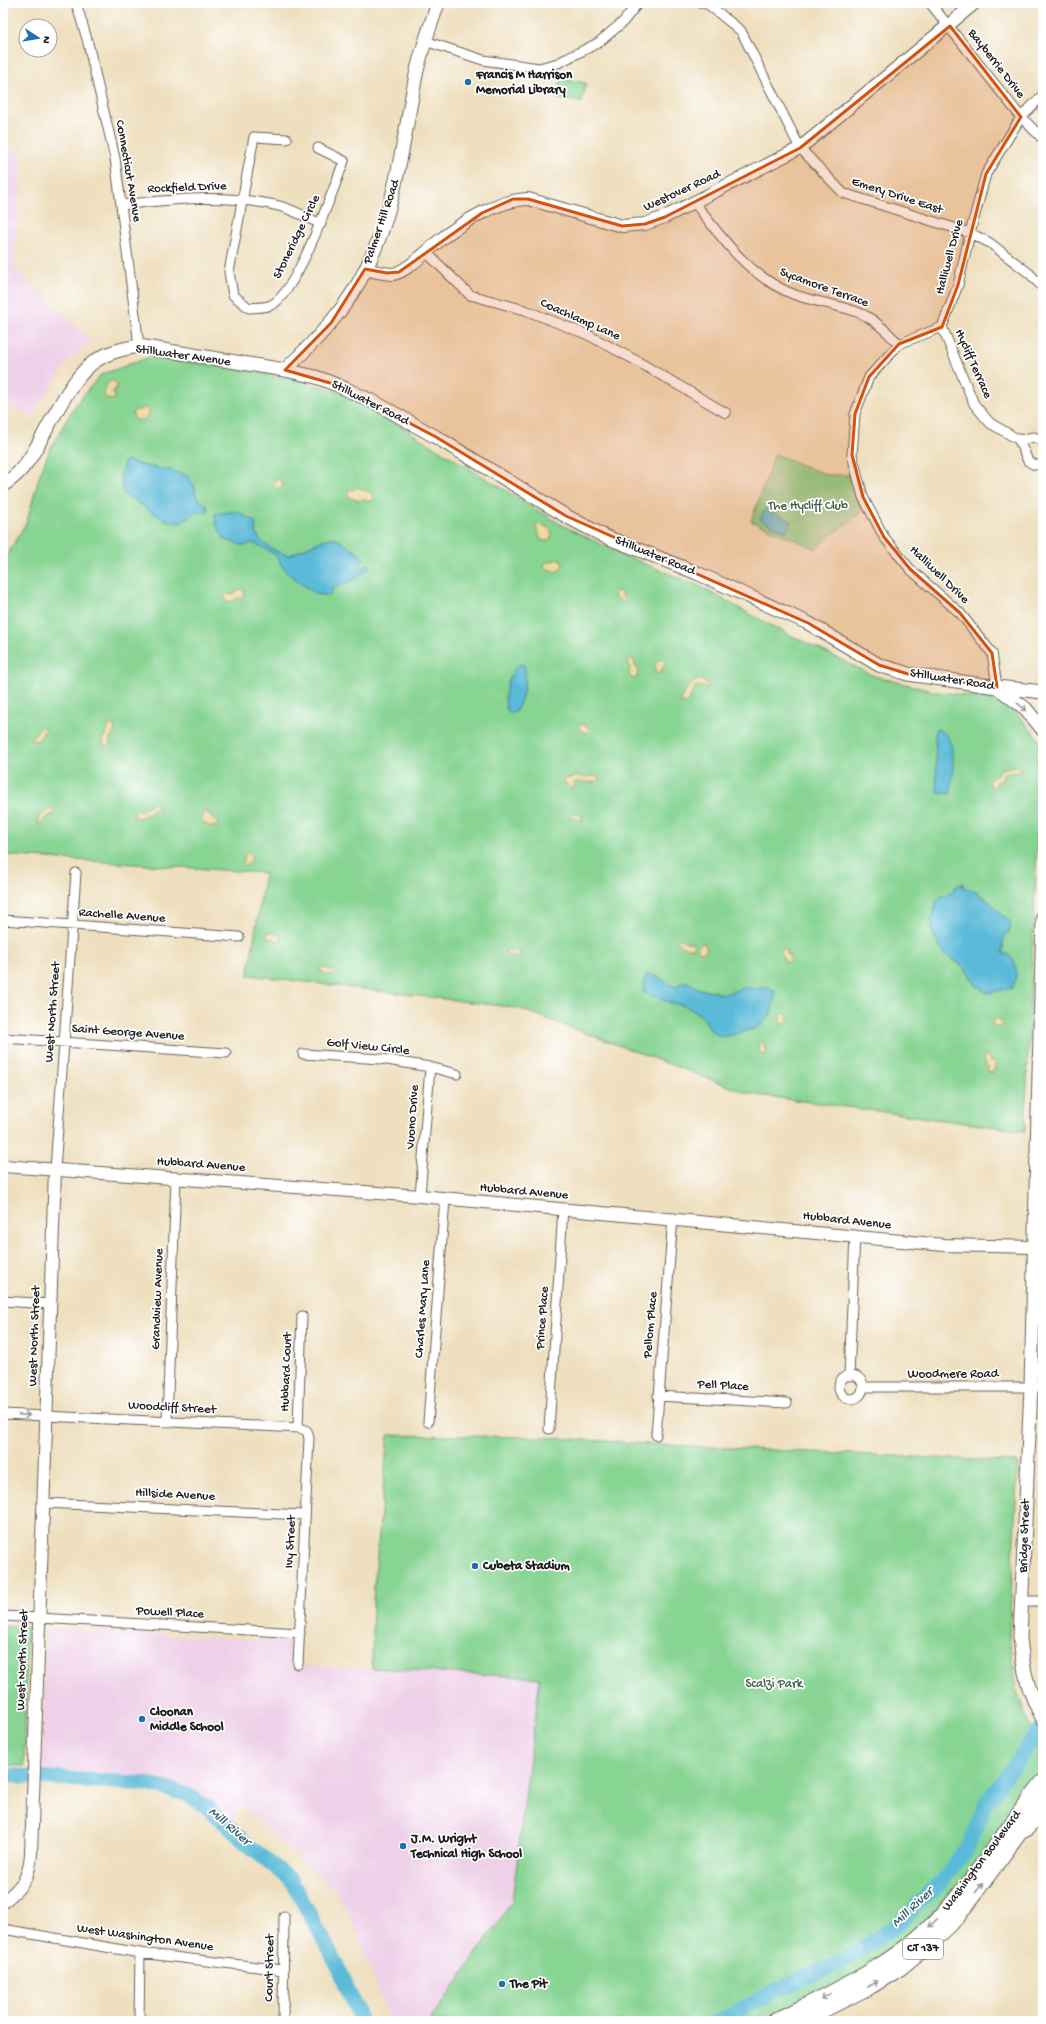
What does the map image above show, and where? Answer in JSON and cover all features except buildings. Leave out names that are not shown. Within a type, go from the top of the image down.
[{"type":"main road","name":"Palmer Hill Road","points":[[285,370],[312,345],[331,323],[359,282],[365,269],[392,199],[399,170],[416,74],[438,3]]},
{"type":"main road","name":"Stillwater Avenue","points":[[3,485],[25,467],[79,376],[90,365],[121,349],[138,346],[285,370]]},
{"type":"main road","name":"Stillwater Road","points":[[285,370],[316,377],[369,400],[436,437],[566,516],[604,536],[697,573],[808,623],[879,665],[908,674],[997,688],[1043,692]]},
{"type":"main road","points":[[997,688],[1026,710],[1043,730]]},
{"type":"main road","name":"Bridge Street","points":[[1043,917],[1037,1387],[1020,1637],[1022,1657],[1031,1698],[1043,1719]]},
{"type":"main road","name":"Washington Boulevard","points":[[775,2021],[858,1980],[889,1961],[919,1936],[950,1906],[1043,1782]]},
{"type":"main road","name":"Washington Boulevard","points":[[801,2021],[877,1982],[900,1968],[930,1943],[957,1917],[1043,1801]]},
{"type":"main road","points":[[1014,1840],[1035,1822],[1043,1818]]},
{"type":"street","name":"Connecticut Avenue","points":[[76,3],[109,128],[122,205],[138,346]]},
{"type":"street","points":[[425,41],[483,60],[539,68],[558,63],[598,43],[623,22],[638,3]]},
{"type":"street","name":"Emery Drive East","points":[[702,3],[709,5],[741,31],[800,148],[843,193],[970,233],[990,244],[1030,274],[1043,288]]},
{"type":"street","name":"Bayberrie Drive","points":[[930,3],[950,26],[1021,117],[1043,139]]},
{"type":"street","name":"Westover Road","points":[[365,269],[393,274],[411,264],[442,238],[482,213],[514,200],[528,199],[622,226],[645,224],[658,219],[800,148],[950,26],[975,3]]},
{"type":"street","name":"Halliwell Drive","points":[[997,688],[992,653],[960,613],[910,569],[884,536],[863,497],[852,455],[855,414],[869,377],[899,344],[942,327],[958,285],[986,174],[1021,117],[1043,95]]},
{"type":"street","name":"Stoneridge Circle","points":[[287,139],[254,137],[228,272],[234,295],[249,308],[272,305],[290,286],[321,224],[344,161],[318,148]]},
{"type":"street","name":"Rockfield Drive","points":[[122,205],[195,198],[241,200],[277,205],[321,224]]},
{"type":"street","name":"Sycamore Terrace","points":[[694,202],[737,257],[769,282],[789,292],[866,316],[880,325],[899,344]]},
{"type":"street","name":"Coachlamp Lane","points":[[426,252],[470,295],[525,310],[588,335],[635,360],[726,413]]},
{"type":"street","name":"Hycliff Terrace","points":[[942,327],[974,404],[990,423],[1019,440]]},
{"type":"street","points":[[1043,442],[1034,437],[1019,440],[1028,461],[1035,465],[1043,464]]},
{"type":"street","name":"West North Street","points":[[3,1902],[22,1885],[28,1875],[31,1854],[38,1618],[44,1503],[45,1416],[55,1170],[76,873]]},
{"type":"street","name":"Rachelle Avenue","points":[[3,920],[239,937]]},
{"type":"street","name":"Saint George Avenue","points":[[3,1038],[226,1053]]},
{"type":"street","name":"Golf View Circle","points":[[303,1054],[381,1060],[430,1067]]},
{"type":"street","points":[[430,1067],[457,1074]]},
{"type":"street","name":"Vuono Drive","points":[[420,1196],[430,1067]]},
{"type":"street","name":"Hubbard Avenue","points":[[3,1166],[420,1196],[944,1244],[1038,1248]]},
{"type":"street","name":"Grandview Avenue","points":[[167,1421],[176,1178]]},
{"type":"street","name":"Charles Mary Lane","points":[[428,1422],[444,1198]]},
{"type":"street","name":"Prince Place","points":[[549,1429],[563,1209]]},
{"type":"street","name":"Pellom Place","points":[[656,1435],[673,1218]]},
{"type":"street","points":[[850,1376],[855,1235]]},
{"type":"street","points":[[3,1302],[50,1304]]},
{"type":"street","name":"Hubbard Court","points":[[298,1428],[302,1316]]},
{"type":"street","points":[[850,1376],[858,1378],[863,1387],[860,1394],[854,1399],[849,1399],[842,1395],[839,1388],[843,1379],[850,1376]]},
{"type":"street","name":"Woodmere Road","points":[[863,1387],[1037,1387]]},
{"type":"street","name":"Pell Place","points":[[658,1396],[786,1403]]},
{"type":"street","name":"Woodcliff Street","points":[[3,1414],[298,1428]]},
{"type":"street","name":"Ivy Street","points":[[298,1428],[307,1430],[309,1436],[298,1664]]},
{"type":"street","name":"Hillside Avenue","points":[[44,1503],[305,1515]]},
{"type":"street","points":[[1022,1601],[1043,1601]]},
{"type":"street","name":"Powell Place","points":[[3,1616],[300,1633]]},
{"type":"street","name":"Court Street","points":[[283,2021],[284,1916]]},
{"type":"street","name":"West Washington Avenue","points":[[3,1929],[140,1953],[283,1970]]},
{"type":"street","points":[[139,2021],[140,1953]]},
{"type":"highlighted area","points":[[950,26],[1021,117],[986,174],[958,285],[942,327],[899,344],[869,377],[855,414],[852,455],[863,497],[884,537],[910,569],[960,613],[992,653],[997,687],[908,674],[879,665],[808,623],[566,516],[436,437],[337,385],[285,370],[331,323],[365,269],[387,273],[399,272],[482,213],[513,199],[528,199],[622,226],[645,224],[665,217],[800,148]]},
{"type":"shaded area","points":[[3,140],[22,156],[14,268],[20,271],[25,279],[91,341],[69,360],[33,415],[3,404]]},
{"type":"shaded area","name":"J.M. Wright Technical High School","points":[[46,1628],[291,1642],[291,1665],[540,1677],[512,1902],[430,2021],[389,2021],[352,1919],[337,1892],[237,1801],[235,1821],[228,1813],[186,1787],[160,1779],[42,1772]]},
{"type":"green space","points":[[561,79],[586,83],[582,102],[556,99]]},
{"type":"green space","points":[[147,358],[198,363],[250,371],[326,388],[351,396],[562,525],[623,555],[697,585],[770,625],[874,676],[932,691],[1006,701],[1041,742],[1025,1131],[750,1094],[518,1008],[248,975],[265,873],[3,855],[3,563],[27,521],[40,474],[50,449],[74,407],[100,375]]},
{"type":"green space","name":"The Hycliff Club","points":[[775,454],[827,475],[849,475],[863,511],[831,535],[816,549],[751,521]]},
{"type":"green space","name":"Scalzi Park","points":[[388,1435],[540,1437],[667,1445],[1018,1462],[1009,1637],[1016,1689],[1030,1728],[1043,1750],[1043,1769],[950,1900],[924,1927],[857,1976],[765,2021],[430,2021],[512,1902],[540,1678],[372,1668],[373,1599]]},
{"type":"green space","points":[[3,1626],[27,1627],[24,1766],[3,1765]]},
{"type":"sand","points":[[112,380],[118,385],[112,393],[115,395],[115,398],[112,400],[105,398],[104,392],[106,385]]},
{"type":"sand","points":[[143,407],[150,413],[143,420],[136,420],[132,414],[136,410],[142,410]]},
{"type":"sand","points":[[276,480],[280,480],[282,484],[280,488],[276,488],[274,486],[274,482]]},
{"type":"sand","points":[[358,487],[373,494],[374,498],[372,501],[363,499],[360,501],[349,497],[347,490],[352,490]]},
{"type":"sand","points":[[539,524],[549,528],[552,533],[551,538],[548,541],[540,540],[536,525]]},
{"type":"sand","points":[[558,559],[561,560],[563,566],[556,572],[544,567],[545,563]]},
{"type":"sand","points":[[239,589],[245,591],[243,598],[237,598],[230,602],[227,601],[224,596],[226,594],[235,594]]},
{"type":"sand","points":[[620,591],[622,597],[626,600],[624,603],[614,596],[614,592]]},
{"type":"sand","points":[[630,658],[634,660],[635,666],[639,671],[636,678],[632,679],[629,675],[630,667],[628,663]]},
{"type":"sand","points":[[661,659],[666,662],[660,673],[655,673],[655,665]]},
{"type":"sand","points":[[699,679],[707,683],[708,688],[696,686],[687,702],[681,704],[682,696],[686,689]]},
{"type":"sand","points":[[110,724],[114,725],[115,732],[110,737],[110,744],[107,747],[104,746],[103,739]]},
{"type":"sand","points":[[579,724],[586,725],[589,729],[588,732],[584,733],[578,726]]},
{"type":"sand","points":[[42,726],[45,729],[41,737],[36,741],[32,740],[31,738]]},
{"type":"sand","points":[[1017,766],[1020,768],[1020,772],[1003,774],[1002,780],[997,782],[994,788],[991,787],[988,782],[990,779],[995,777],[1001,769]]},
{"type":"sand","points":[[574,776],[595,776],[600,779],[595,782],[575,782],[573,789],[570,789],[563,779],[572,778]]},
{"type":"sand","points":[[152,803],[157,804],[157,808],[140,818],[133,816],[134,812],[141,811]]},
{"type":"sand","points":[[50,809],[54,810],[54,814],[46,817],[42,823],[39,824],[38,817]]},
{"type":"sand","points":[[205,811],[218,823],[217,827],[209,826],[202,821],[202,814]]},
{"type":"sand","points":[[578,813],[582,816],[582,820],[570,818],[571,815]]},
{"type":"sand","points":[[248,853],[251,856],[251,861],[245,866],[243,863],[245,854]]},
{"type":"sand","points":[[269,932],[281,935],[281,939],[278,941],[266,937]]},
{"type":"sand","points":[[679,938],[686,942],[693,943],[693,949],[680,946],[677,940]]},
{"type":"sand","points":[[702,943],[707,948],[702,953],[697,948]]},
{"type":"sand","points":[[783,949],[787,950],[787,955],[791,957],[789,963],[785,962],[780,952]]},
{"type":"sand","points":[[505,951],[519,951],[521,956],[507,955]]},
{"type":"sand","points":[[321,967],[335,971],[335,975],[329,975],[320,971]]},
{"type":"sand","points":[[782,1013],[787,1015],[788,1021],[785,1025],[779,1022]]},
{"type":"sand","points":[[997,1018],[1002,1023],[997,1028],[992,1023]]},
{"type":"sand","points":[[760,1041],[763,1042],[766,1052],[764,1055],[760,1053],[758,1047]]},
{"type":"sand","points":[[984,1055],[989,1057],[990,1062],[995,1061],[996,1063],[993,1073],[988,1072],[988,1067],[983,1061]]},
{"type":"water","points":[[127,460],[140,465],[170,470],[187,476],[195,487],[195,493],[198,499],[207,505],[208,512],[196,512],[181,523],[169,521],[126,496],[122,489],[121,480],[124,465],[123,462]]},
{"type":"water","points":[[765,509],[791,521],[786,532],[760,520]]},
{"type":"water","points":[[236,511],[255,521],[256,533],[263,542],[286,555],[290,555],[325,539],[334,537],[357,552],[364,559],[359,570],[363,569],[366,564],[371,565],[359,576],[332,589],[330,596],[316,594],[285,571],[276,555],[252,543],[244,546],[224,539],[216,524],[215,514]]},
{"type":"water","points":[[520,664],[524,665],[525,670],[524,690],[517,709],[514,713],[509,713],[506,708],[505,694],[512,673]]},
{"type":"water","points":[[938,729],[945,733],[952,748],[953,768],[950,794],[937,791],[935,730]]},
{"type":"water","points":[[963,883],[963,888],[977,891],[979,895],[988,900],[1011,922],[1009,932],[1005,934],[1003,942],[1003,954],[1009,954],[1014,962],[1016,979],[1012,988],[987,993],[976,985],[963,966],[948,957],[940,948],[933,934],[931,922],[936,903],[940,897],[954,891],[955,887]]},
{"type":"water","points":[[646,974],[659,977],[676,987],[681,982],[687,982],[700,989],[724,994],[746,987],[754,989],[768,987],[770,990],[776,992],[771,1013],[762,1024],[754,1029],[723,1037],[712,1032],[702,1016],[685,1006],[668,1002],[643,992]]},
{"type":"waterway","name":"Mill River","points":[[718,2021],[781,1988],[843,1961],[896,1926],[943,1880],[970,1843],[985,1805],[1043,1726]]},
{"type":"waterway","name":"Mill River","points":[[3,1775],[147,1784],[186,1794],[206,1806],[247,1844],[291,1880],[339,1968],[361,2021]]},
{"type":"place","name":"Francis M Harrison Memorial Library","points":[[468,82]]},
{"type":"place","name":"Cubeta Stadium","points":[[475,1566]]},
{"type":"place","name":"Cloonan Middle School","points":[[142,1719]]},
{"type":"place","name":"J.M. Wright Technical High School","points":[[403,1846]]},
{"type":"place","name":"The Pit","points":[[502,1984]]}]
